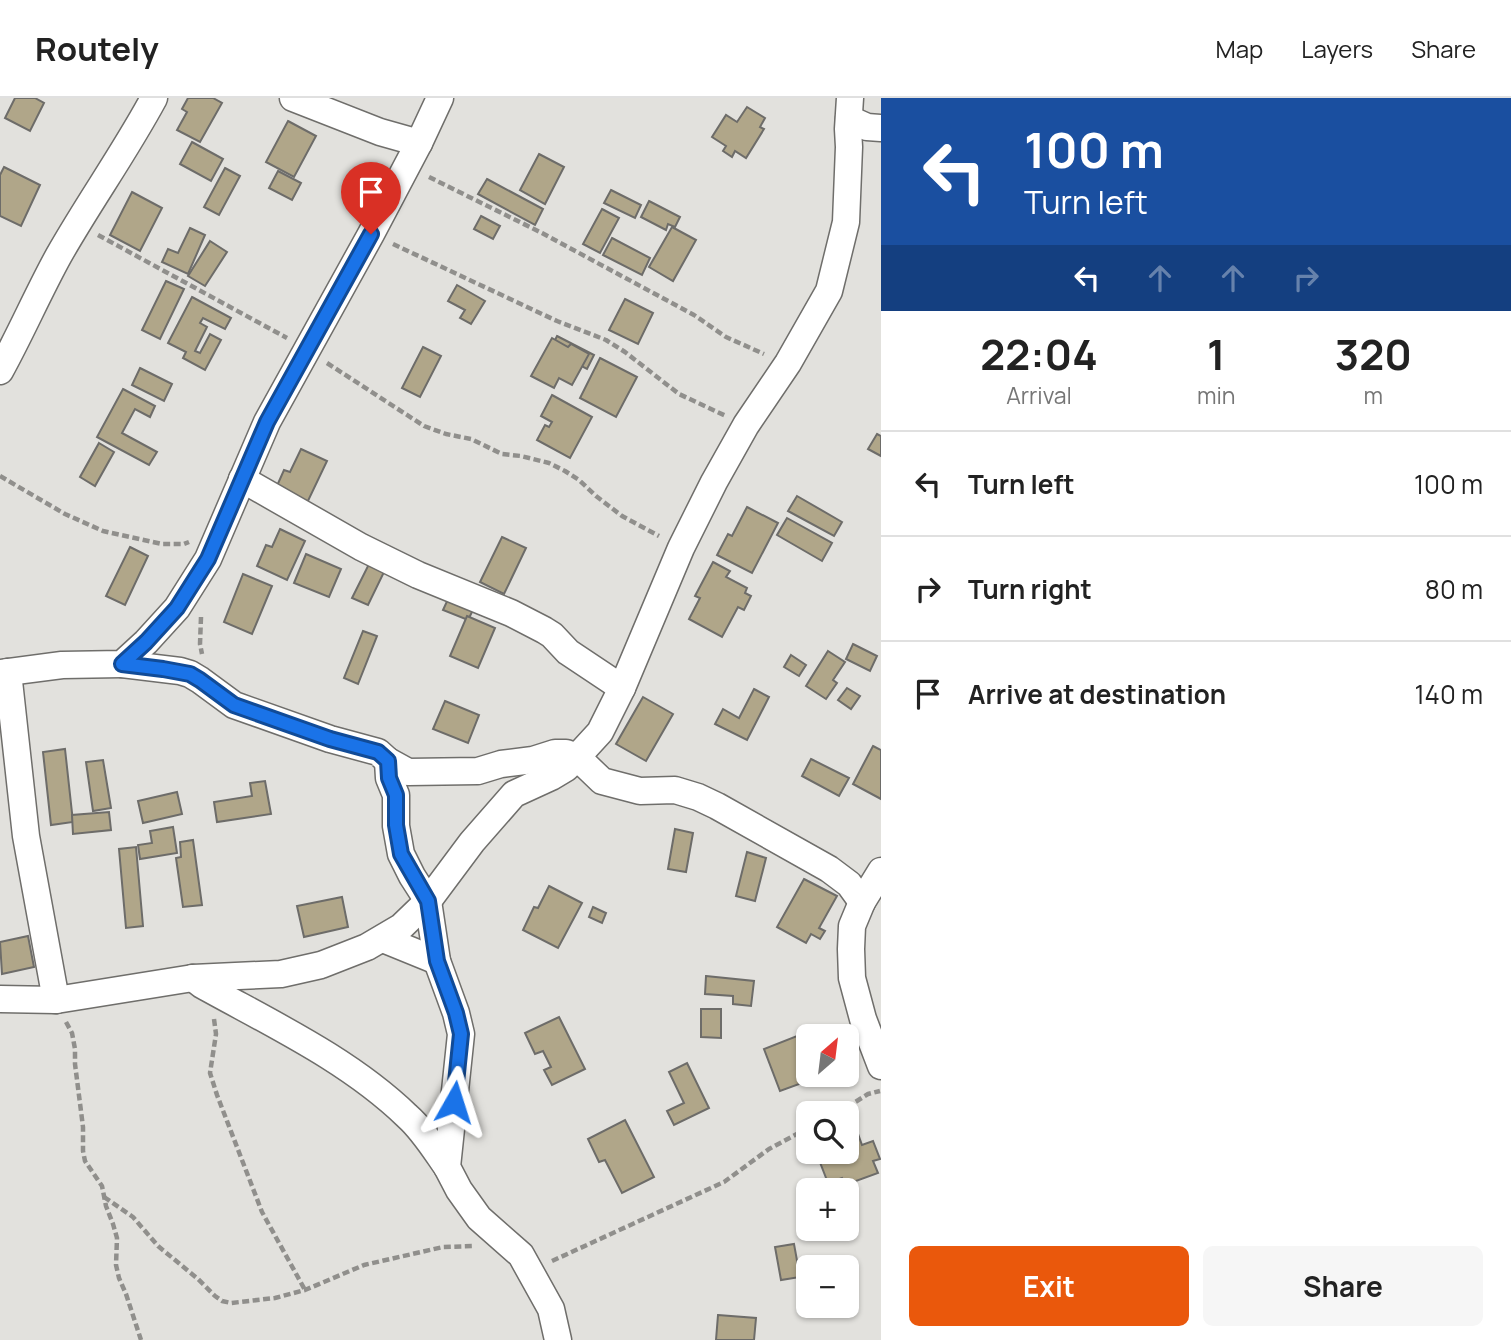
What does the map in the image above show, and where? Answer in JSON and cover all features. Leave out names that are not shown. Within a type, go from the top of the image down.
[{"type":"street","points":[[0,371],[59,255],[154,98]]},
{"type":"street","points":[[293,98],[380,132],[413,155]]},
{"type":"street","points":[[122,664],[177,608],[208,559],[267,422],[371,234],[440,98]]},
{"type":"street","points":[[849,109],[867,127],[881,128]]},
{"type":"street","points":[[0,999],[56,1000],[198,981],[281,974],[321,965],[367,947],[401,928],[428,901],[472,842],[514,794],[559,772],[577,757],[600,732],[622,688],[681,548],[715,482],[746,425],[788,363],[829,291],[846,222],[849,109]]},
{"type":"street","points":[[242,479],[362,547],[418,575],[511,613],[544,630],[568,652],[622,688]]},
{"type":"street","points":[[56,1000],[26,836],[4,672],[62,665],[122,664],[180,671],[200,680],[234,705],[330,739],[378,752],[408,772],[478,771],[501,764],[566,753],[577,757],[603,781],[640,790],[675,790],[717,806],[829,869],[849,884],[862,902]]},
{"type":"street","points":[[388,761],[389,778],[396,795],[396,825],[401,854],[428,901],[437,961],[461,1034],[447,1167]]},
{"type":"street","points":[[829,869],[850,876],[864,877],[881,871]]},
{"type":"street","points":[[881,871],[862,902],[852,926],[852,978],[863,1019],[881,1066]]},
{"type":"street","points":[[383,939],[437,961]]},
{"type":"street","points":[[198,981],[322,1053],[385,1096],[410,1118],[447,1167],[459,1191],[479,1218],[521,1255],[551,1309],[558,1340]]},
{"type":"path","points":[[413,155],[542,233],[694,315],[726,337],[788,363]]},
{"type":"path","points":[[78,224],[307,349],[424,426],[471,439],[502,454],[540,461],[565,471],[622,516],[681,548]]},
{"type":"path","points":[[371,234],[558,321],[606,340],[679,394],[746,425]]},
{"type":"path","points":[[0,475],[65,514],[103,531],[162,544],[184,544],[220,532]]},
{"type":"path","points":[[202,607],[200,644],[211,688]]},
{"type":"path","points":[[198,981],[216,1023],[210,1073],[217,1096],[262,1212],[305,1290]]},
{"type":"path","points":[[56,1000],[72,1033],[75,1049],[85,1161],[102,1186],[117,1238],[116,1265],[119,1278],[141,1340]]},
{"type":"path","points":[[857,1101],[868,1094],[881,1091]]},
{"type":"path","points":[[528,1268],[546,1264],[724,1182],[769,1149],[796,1134]]},
{"type":"path","points":[[104,1197],[133,1217],[158,1246],[222,1301],[231,1303],[275,1298],[305,1290],[364,1265],[443,1247],[510,1244]]},
{"type":"building","points":[[15,98],[35,98],[44,103],[30,131],[5,118]]},
{"type":"building","points":[[188,98],[213,98],[222,103],[200,142],[177,130],[187,112],[182,109]]},
{"type":"building","points":[[747,107],[765,118],[760,127],[764,129],[746,158],[735,151],[732,157],[723,151],[726,146],[712,137],[726,115],[737,122]]},
{"type":"building","points":[[288,121],[316,136],[294,177],[266,162]]},
{"type":"building","points":[[192,142],[223,159],[211,181],[180,164]]},
{"type":"building","points":[[539,154],[564,167],[545,204],[520,190]]},
{"type":"building","points":[[4,167],[40,185],[21,226],[0,216],[0,175]]},
{"type":"building","points":[[225,168],[240,176],[219,215],[204,207]]},
{"type":"building","points":[[278,171],[301,183],[292,200],[269,188]]},
{"type":"building","points":[[487,179],[543,209],[535,225],[478,194]]},
{"type":"building","points":[[611,190],[641,205],[635,218],[604,203]]},
{"type":"building","points":[[132,192],[162,208],[140,251],[110,235]]},
{"type":"building","points":[[649,201],[680,217],[675,227],[668,224],[666,230],[641,217]]},
{"type":"building","points":[[602,209],[619,218],[600,253],[583,244]]},
{"type":"building","points":[[481,216],[500,226],[493,239],[474,229]]},
{"type":"building","points":[[672,227],[696,240],[673,281],[649,267]]},
{"type":"building","points":[[190,228],[205,235],[188,274],[162,262],[168,249],[178,253]]},
{"type":"building","points":[[612,238],[650,258],[642,275],[603,255]]},
{"type":"building","points":[[210,241],[227,252],[205,286],[188,276]]},
{"type":"building","points":[[166,281],[184,289],[160,339],[142,330]]},
{"type":"building","points":[[457,285],[485,301],[471,324],[460,318],[465,310],[448,301]]},
{"type":"building","points":[[192,297],[231,318],[225,329],[203,318],[200,323],[207,327],[195,351],[200,353],[210,334],[221,340],[205,370],[183,358],[186,352],[168,343]]},
{"type":"building","points":[[625,299],[653,313],[638,344],[609,330]]},
{"type":"building","points":[[557,336],[594,355],[587,369],[550,350]]},
{"type":"building","points":[[552,338],[589,354],[572,385],[559,378],[554,388],[531,376]]},
{"type":"building","points":[[423,347],[441,356],[420,397],[402,388]]},
{"type":"building","points":[[600,358],[637,377],[616,417],[580,398]]},
{"type":"building","points":[[140,368],[172,384],[164,401],[132,385]]},
{"type":"building","points":[[123,389],[155,406],[150,417],[135,409],[122,433],[157,452],[149,465],[97,437]]},
{"type":"building","points":[[552,395],[592,417],[570,458],[537,440],[545,425],[549,427],[552,422],[541,416]]},
{"type":"building","points":[[877,434],[881,436],[881,456],[868,449]]},
{"type":"building","points":[[99,443],[114,452],[95,486],[80,477]]},
{"type":"building","points":[[301,449],[327,461],[307,503],[276,488],[284,470],[290,472]]},
{"type":"building","points":[[797,496],[842,522],[834,536],[788,511]]},
{"type":"building","points":[[747,507],[778,523],[752,573],[717,555],[728,534],[732,536]]},
{"type":"building","points":[[787,518],[832,543],[822,561],[777,535]]},
{"type":"building","points":[[280,529],[305,541],[287,580],[257,566],[266,545],[272,547]]},
{"type":"building","points":[[502,537],[526,548],[504,594],[480,582]]},
{"type":"building","points":[[130,547],[148,556],[125,605],[106,596]]},
{"type":"building","points":[[306,554],[341,569],[329,597],[294,583]]},
{"type":"building","points":[[370,562],[385,570],[368,605],[352,598]]},
{"type":"building","points":[[713,562],[730,571],[726,577],[747,588],[745,593],[751,596],[744,610],[738,607],[722,637],[689,619],[700,598],[695,596]]},
{"type":"building","points":[[243,574],[272,586],[252,634],[224,622]]},
{"type":"building","points":[[449,597],[474,608],[468,620],[443,610]]},
{"type":"building","points":[[467,616],[495,628],[478,668],[450,656]]},
{"type":"building","points":[[363,631],[377,636],[358,684],[344,678]]},
{"type":"building","points":[[853,644],[877,656],[870,671],[846,659]]},
{"type":"building","points":[[828,651],[845,662],[833,680],[837,683],[826,699],[806,686]]},
{"type":"building","points":[[791,655],[806,665],[799,676],[784,667]]},
{"type":"building","points":[[847,688],[860,696],[851,709],[838,700]]},
{"type":"building","points":[[754,689],[769,697],[747,740],[715,724],[723,709],[739,718]]},
{"type":"building","points":[[643,697],[673,714],[646,761],[616,744]]},
{"type":"building","points":[[445,701],[479,715],[468,743],[433,729]]},
{"type":"building","points":[[873,746],[881,750],[881,799],[853,784]]},
{"type":"building","points":[[65,749],[73,822],[51,825],[43,752]]},
{"type":"building","points":[[811,759],[849,778],[839,796],[802,776]]},
{"type":"building","points":[[103,760],[111,808],[93,811],[86,762]]},
{"type":"building","points":[[265,781],[271,814],[217,822],[214,802],[252,796],[250,783]]},
{"type":"building","points":[[177,792],[182,814],[143,823],[138,801]]},
{"type":"building","points":[[109,812],[111,830],[73,834],[72,815]]},
{"type":"building","points":[[173,827],[177,853],[140,859],[138,845],[152,843],[150,831]]},
{"type":"building","points":[[675,829],[693,833],[686,872],[668,869]]},
{"type":"building","points":[[193,840],[202,905],[183,907],[176,858],[181,857],[180,842]]},
{"type":"building","points":[[136,847],[143,926],[126,928],[119,849]]},
{"type":"building","points":[[747,852],[766,858],[755,901],[736,896]]},
{"type":"building","points":[[804,879],[837,896],[819,928],[825,931],[820,939],[811,934],[806,943],[777,927]]},
{"type":"building","points":[[549,886],[582,903],[558,948],[523,930],[534,907],[538,908]]},
{"type":"building","points":[[342,897],[348,927],[304,937],[297,906]]},
{"type":"building","points":[[593,907],[606,913],[602,923],[589,917]]},
{"type":"building","points":[[28,936],[34,967],[2,974],[0,942]]},
{"type":"building","points":[[706,976],[754,981],[751,1006],[733,1004],[733,996],[705,994]]},
{"type":"building","points":[[701,1009],[721,1009],[721,1038],[701,1037]]},
{"type":"building","points":[[559,1017],[585,1069],[552,1085],[544,1070],[551,1067],[543,1051],[535,1054],[525,1033]]},
{"type":"building","points":[[796,1036],[796,1085],[780,1091],[764,1049]]},
{"type":"building","points":[[687,1063],[709,1108],[674,1125],[667,1111],[684,1103],[669,1072]]},
{"type":"building","points":[[625,1120],[654,1177],[622,1193],[605,1160],[599,1162],[588,1139]]},
{"type":"building","points":[[859,1137],[862,1145],[873,1141],[880,1159],[873,1161],[878,1173],[859,1180],[826,1178],[821,1164],[859,1164]]},
{"type":"building","points":[[794,1244],[796,1278],[781,1280],[775,1247]]},
{"type":"building","points":[[718,1315],[756,1318],[754,1340],[716,1340]]},
{"type":"route","points":[[371,234],[267,422],[208,559],[177,608],[122,664],[190,674],[234,705],[330,739],[378,752],[388,761],[389,778],[396,795],[396,825],[401,854],[428,901],[437,961],[461,1034],[454,1102]]}]
